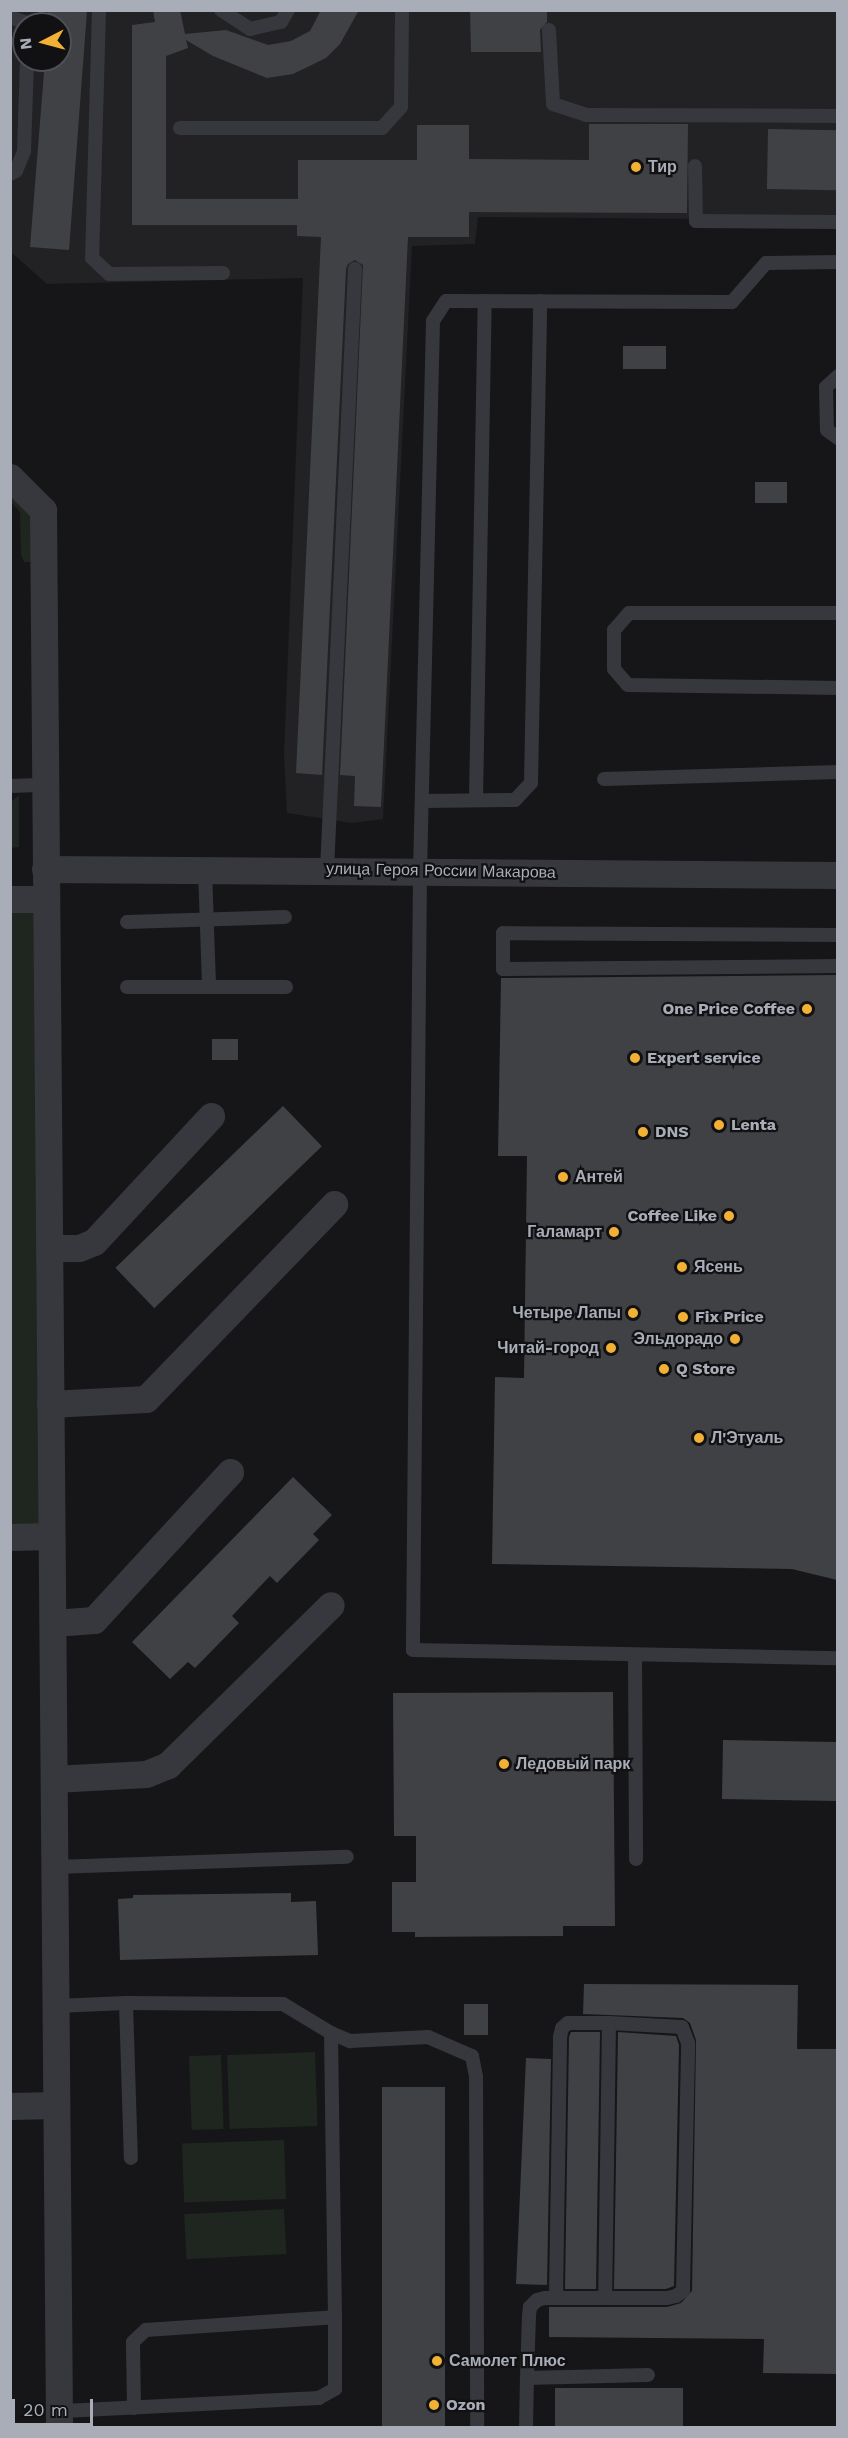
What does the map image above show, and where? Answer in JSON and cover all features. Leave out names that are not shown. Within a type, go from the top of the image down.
[{"type":"street","points":[[10,477],[43,510],[59,2419]]},
{"type":"street","name":"улица Героя России Макарова","points":[[45,869],[837,875]]},
{"type":"street","points":[[10,899],[45,899]]},
{"type":"street","points":[[49,1248],[80,1248],[94,1242],[211,1116]]},
{"type":"street","points":[[50,1404],[146,1399],[334,1204]]},
{"type":"street","points":[[53,1623],[94,1620],[230,1472]]},
{"type":"street","points":[[10,1537],[51,1536]]},
{"type":"street","points":[[54,1779],[146,1774],[168,1765],[331,1605]]},
{"type":"street","points":[[10,2106],[57,2105]]},
{"type":"lane","points":[[99,10],[92,258],[109,274],[223,273]]},
{"type":"lane","points":[[221,10],[250,29],[282,22],[288,10]]},
{"type":"lane","points":[[180,128],[382,128],[401,106],[402,10]]},
{"type":"lane","points":[[549,30],[553,104],[586,115],[837,116]]},
{"type":"lane","points":[[10,174],[16,171],[24,151],[27,72]]},
{"type":"lane","points":[[695,166],[696,221],[837,222]]},
{"type":"lane","points":[[837,262],[766,263],[732,302],[446,301],[433,321],[420,872],[413,1650],[837,1658]]},
{"type":"lane","points":[[327,870],[355,269]]},
{"type":"lane","points":[[476,800],[485,301]]},
{"type":"lane","points":[[422,801],[515,800],[531,783],[540,301]]},
{"type":"lane","points":[[837,376],[826,387],[827,430],[837,438]]},
{"type":"lane","points":[[837,613],[629,613],[614,630],[614,669],[628,685],[837,688]]},
{"type":"lane","points":[[604,779],[837,772]]},
{"type":"lane","points":[[10,786],[45,785]]},
{"type":"lane","points":[[205,870],[209,987]]},
{"type":"lane","points":[[127,922],[285,917]]},
{"type":"lane","points":[[837,935],[503,933],[503,969],[837,966]]},
{"type":"lane","points":[[127,987],[286,987]]},
{"type":"lane","points":[[635,1655],[636,1859]]},
{"type":"lane","points":[[54,1867],[347,1857]]},
{"type":"lane","points":[[56,2006],[126,2003],[283,2004],[350,2041],[428,2037],[472,2056],[476,2078],[477,2427]]},
{"type":"lane","points":[[126,2003],[131,2158]]},
{"type":"lane","points":[[526,2427],[530,2307],[537,2300],[676,2296],[683,2291],[687,2034],[682,2027],[568,2023],[562,2028],[555,2298]]},
{"type":"lane","points":[[605,2298],[609,2023]]},
{"type":"lane","points":[[59,2419],[134,2408],[319,2398],[334,2389],[331,2032]]},
{"type":"lane","points":[[134,2408],[133,2343],[146,2330],[335,2317]]},
{"type":"lane","points":[[527,2378],[648,2374]]},
{"type":"shaded area","points":[[11,11],[837,11],[837,220],[478,217],[475,244],[412,246],[383,819],[352,823],[287,813],[284,755],[303,278],[47,284],[11,252]]},
{"type":"shaded area","points":[[11,489],[31,510],[31,562],[24,562],[21,555],[20,512],[11,502]]},
{"type":"shaded area","points":[[19,795],[19,847],[11,848],[11,802]]},
{"type":"shaded area","points":[[10,903],[39,903],[50,1532],[11,1533]]},
{"type":"shaded area","points":[[315,2052],[318,2126],[230,2129],[227,2055]]},
{"type":"shaded area","points":[[221,2055],[224,2129],[192,2130],[189,2056]]},
{"type":"shaded area","points":[[284,2140],[286,2199],[184,2203],[182,2144]]},
{"type":"shaded area","points":[[284,2209],[286,2254],[186,2259],[184,2214]]},
{"type":"building","points":[[48,10],[87,11],[69,250],[30,247],[44,72],[72,72],[72,12],[48,12]]},
{"type":"building","points":[[153,10],[180,10],[185,34],[226,30],[268,45],[291,41],[310,31],[321,10],[359,10],[340,44],[326,58],[293,74],[267,78],[213,56],[186,40],[188,48],[166,56],[166,199],[298,199],[298,160],[417,160],[417,125],[469,125],[469,159],[589,160],[589,124],[688,124],[687,213],[469,212],[469,237],[408,237],[381,807],[354,806],[355,776],[340,775],[363,265],[355,260],[348,264],[346,269],[322,775],[296,773],[321,237],[297,236],[297,225],[132,225],[132,25],[155,22]]},
{"type":"building","points":[[470,10],[547,10],[547,22],[540,30],[541,52],[471,52]]},
{"type":"building","points":[[768,129],[837,130],[836,190],[767,189]]},
{"type":"building","points":[[623,346],[666,346],[666,369],[623,369]]},
{"type":"building","points":[[755,482],[787,482],[787,503],[755,503]]},
{"type":"building","name":"Ясень","points":[[837,975],[837,1580],[792,1569],[492,1564],[495,1377],[524,1378],[527,1156],[498,1156],[501,978]]},
{"type":"building","points":[[212,1039],[238,1039],[238,1060],[212,1060]]},
{"type":"building","points":[[283,1106],[322,1146],[154,1308],[115,1268]]},
{"type":"building","points":[[293,1477],[332,1515],[313,1534],[319,1540],[277,1583],[270,1576],[232,1616],[239,1623],[195,1668],[188,1662],[170,1679],[132,1642]]},
{"type":"building","name":"Ледовый парк","points":[[613,1692],[615,1926],[563,1926],[563,1936],[415,1937],[415,1932],[392,1932],[392,1882],[416,1882],[416,1836],[394,1836],[393,1693]]},
{"type":"building","points":[[723,1740],[837,1742],[836,1801],[722,1799]]},
{"type":"building","points":[[291,1893],[291,1902],[316,1901],[318,1955],[120,1960],[118,1899],[133,1898],[133,1895]]},
{"type":"building","points":[[584,1984],[798,1985],[797,2049],[837,2049],[837,2374],[763,2373],[764,2339],[549,2337],[549,2307],[667,2307],[681,2303],[692,2291],[696,2040],[690,2023],[683,2018],[583,2014]]},
{"type":"building","points":[[464,2004],[488,2004],[488,2035],[464,2035]]},
{"type":"building","points":[[571,2032],[600,2032],[596,2289],[565,2289],[569,2037]]},
{"type":"building","points":[[618,2032],[676,2036],[679,2045],[674,2286],[666,2289],[614,2289]]},
{"type":"building","points":[[526,2058],[551,2059],[547,2285],[516,2284]]},
{"type":"building","points":[[382,2087],[445,2087],[445,2427],[382,2427]]},
{"type":"building","points":[[555,2388],[683,2388],[683,2427],[555,2427]]},
{"type":"place","name":"Тир","points":[[636,167]]},
{"type":"place","name":"One Price Coffee","points":[[807,1009]]},
{"type":"place","name":"Expert service","points":[[635,1058]]},
{"type":"place","name":"Lenta","points":[[719,1125]]},
{"type":"place","name":"DNS","points":[[643,1132]]},
{"type":"place","name":"Антей","points":[[563,1177]]},
{"type":"place","name":"Coffee Like","points":[[729,1216]]},
{"type":"place","name":"Галамарт","points":[[614,1232]]},
{"type":"place","name":"Ясень","points":[[682,1267]]},
{"type":"place","name":"Четыре Лапы","points":[[633,1313]]},
{"type":"place","name":"Fix Price","points":[[683,1317]]},
{"type":"place","name":"Эльдорадо","points":[[735,1339]]},
{"type":"place","name":"Читай-город","points":[[611,1348]]},
{"type":"place","name":"Q Store","points":[[664,1369]]},
{"type":"place","name":"Л'Этуаль","points":[[699,1438]]},
{"type":"place","name":"Ледовый парк","points":[[504,1764]]},
{"type":"place","name":"Самолет Плюс","points":[[437,2361]]},
{"type":"place","name":"Ozon","points":[[434,2405]]}]
